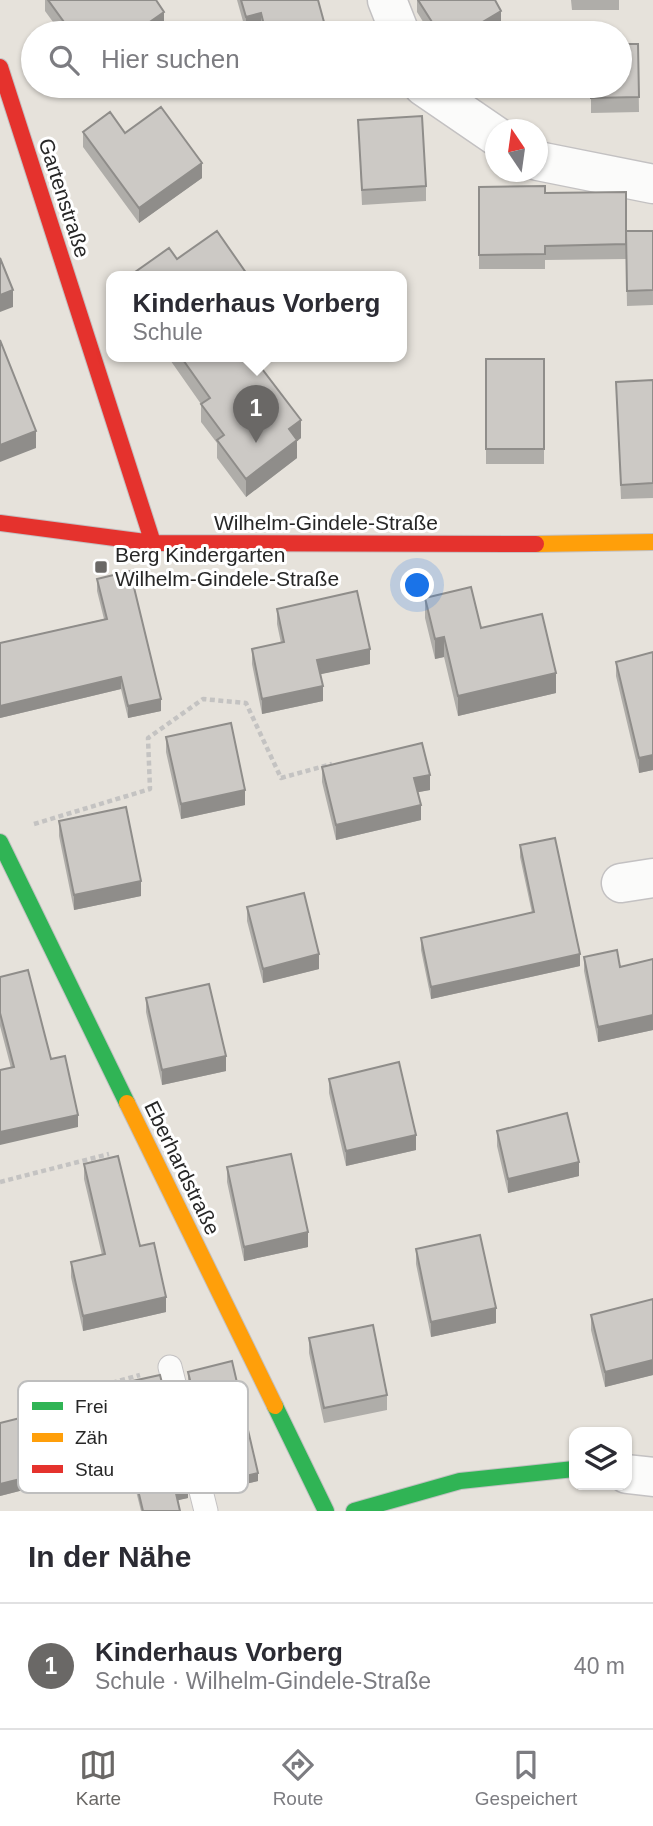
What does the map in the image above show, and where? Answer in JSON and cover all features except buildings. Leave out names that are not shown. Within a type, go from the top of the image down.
[{"type":"street","points":[[387,0],[395,21]]},
{"type":"street","name":"Gartenstraße","points":[[0,67],[153,543]]},
{"type":"street","points":[[440,98],[485,129]]},
{"type":"street","points":[[548,164],[653,184]]},
{"type":"street","name":"Wilhelm-Gindele-Straße","points":[[0,523],[153,543],[432,545],[653,542]]},
{"type":"street","name":"Eberhardstraße","points":[[0,842],[326,1511]]},
{"type":"street","points":[[355,1511],[460,1481],[569,1470]]},
{"type":"street","points":[[632,1475],[653,1477]]},
{"type":"lane","points":[[170,1367],[174,1381]]},
{"type":"lane","points":[[202,1493],[206,1511]]},
{"type":"path","points":[[25,827],[150,789],[148,738],[203,699],[246,703],[281,779],[332,764]]},
{"type":"path","points":[[0,1182],[147,1144]]},
{"type":"path","points":[[119,1381],[170,1367]]},
{"type":"traffic: fast","points":[[0,842],[127,1103]]},
{"type":"traffic: fast","points":[[275,1406],[326,1511]]},
{"type":"traffic: fast","points":[[354,1511],[460,1481],[569,1470]]},
{"type":"traffic: slow","points":[[536,544],[653,542]]},
{"type":"traffic: slow","points":[[127,1103],[275,1406]]},
{"type":"traffic: jam","points":[[0,67],[153,543]]},
{"type":"traffic: jam","points":[[0,523],[153,543],[536,544]]},
{"type":"place","name":"Kinderhaus Vorberg","points":[[256,443]]},
{"type":"place","name":"Berg Kindergarten Wilhelm-Gindele-Straße","points":[[101,567]]}]
